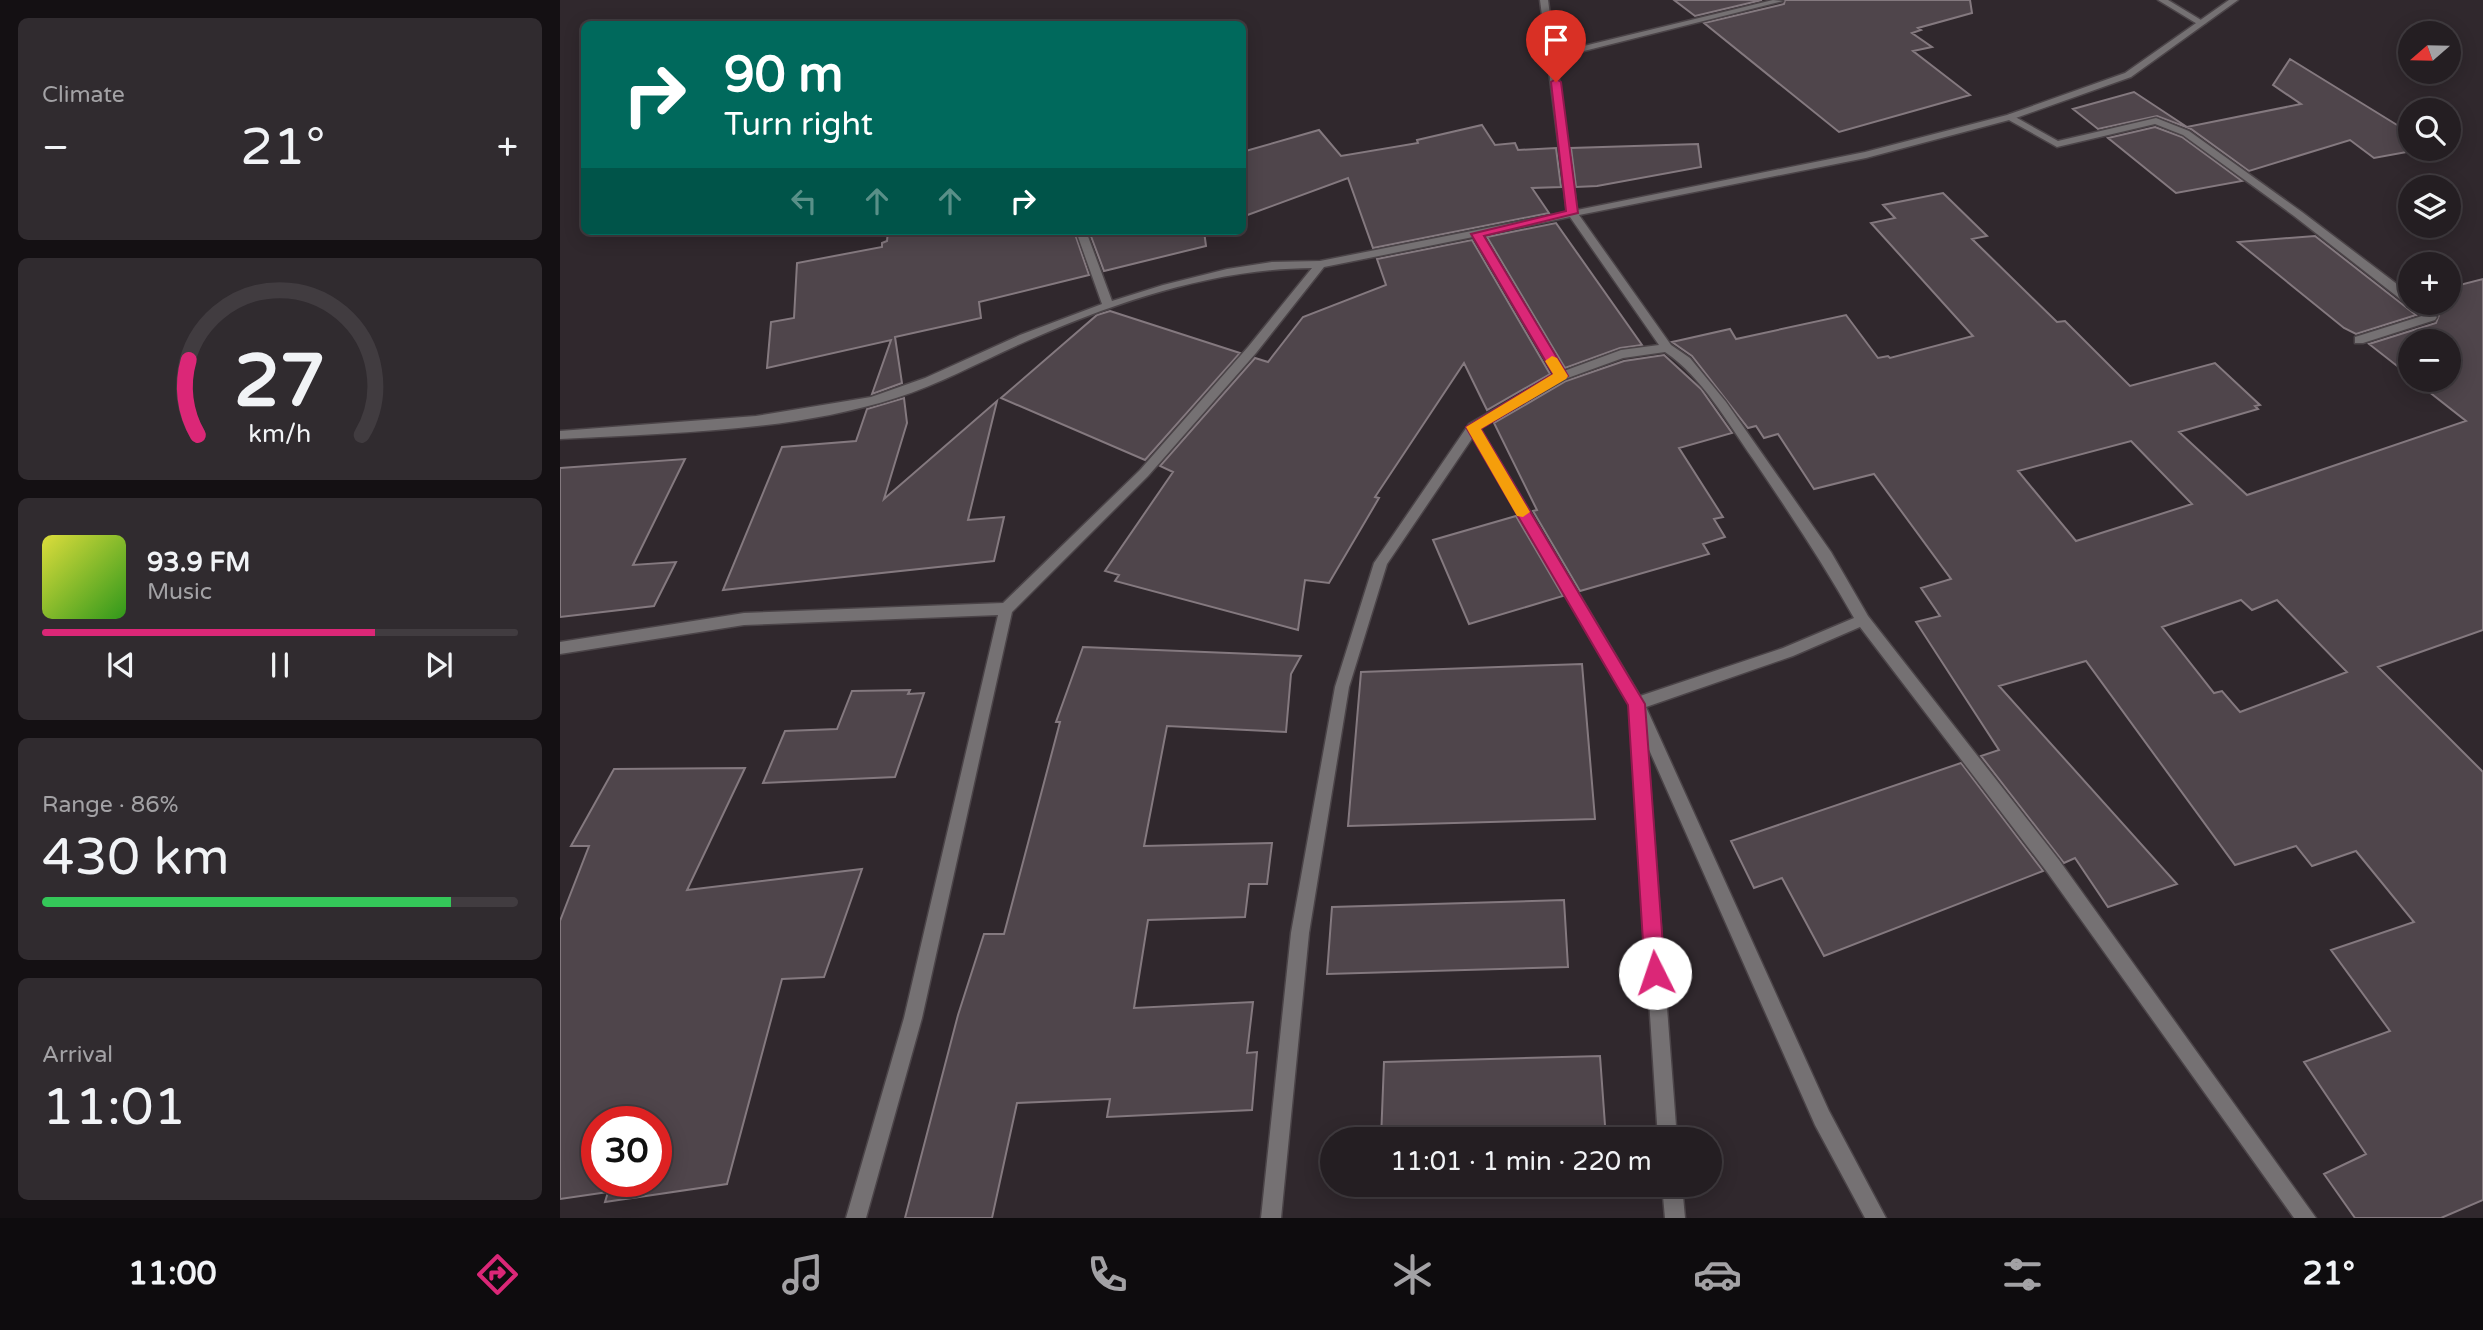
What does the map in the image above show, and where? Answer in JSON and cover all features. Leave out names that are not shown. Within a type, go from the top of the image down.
[{"type":"street","points":[[1544,0],[1572,213],[1667,348],[1686,361],[1722,405],[1826,556],[1863,620],[2053,866],[2306,1218]]},
{"type":"street","points":[[2162,0],[2202,23]]},
{"type":"street","points":[[560,435],[692,426],[802,413],[873,401],[934,379],[1108,304],[1145,292],[1258,266],[1320,264],[1866,155],[2010,117],[2128,75],[2234,0]]},
{"type":"street","points":[[1553,56],[1779,1]]},
{"type":"street","points":[[2010,117],[2057,144],[2155,121],[2186,133],[2398,291]]},
{"type":"street","points":[[1477,234],[1561,376]]},
{"type":"street","points":[[1082,235],[1108,304]]},
{"type":"street","points":[[856,1218],[913,1018],[1006,609],[1144,473],[1252,350],[1320,264]]},
{"type":"street","points":[[2360,340],[2431,317],[2428,315]]},
{"type":"street","points":[[1271,1218],[1300,933],[1342,687],[1381,563],[1473,427],[1561,376],[1621,354],[1667,348]]},
{"type":"street","points":[[1473,427],[1636,704],[1822,1118],[1876,1218]]},
{"type":"street","points":[[560,648],[744,619],[1006,609]]},
{"type":"street","points":[[1636,704],[1788,652],[1863,620]]},
{"type":"street","points":[[1636,704],[1667,1127]]},
{"type":"street","points":[[1673,1197],[1675,1218]]},
{"type":"building","points":[[1674,0],[1762,0],[1695,16]]},
{"type":"building","points":[[1785,0],[1970,0],[1972,13],[1918,28],[1921,30],[1912,33],[1932,47],[1913,51],[1970,95],[1839,132],[1704,23],[1784,4]]},
{"type":"building","points":[[2290,59],[2398,126],[2398,154],[2374,158],[2350,140],[2249,171],[2191,129],[2157,116],[2098,129],[2073,109],[2134,92],[2187,127],[2301,104],[2273,85]]},
{"type":"building","points":[[1482,125],[1495,145],[1515,143],[1518,150],[1556,148],[1561,187],[1532,188],[1549,213],[1373,248],[1348,178],[1246,216],[1246,151],[1319,130],[1341,156],[1418,143],[1417,140]]},
{"type":"building","points":[[2155,127],[2182,137],[2242,181],[2176,193],[2108,138]]},
{"type":"building","points":[[1698,144],[1701,167],[1597,186],[1576,187],[1571,148]]},
{"type":"building","points":[[1943,193],[1987,236],[1972,239],[2057,322],[2065,321],[2130,386],[2215,363],[2260,405],[2255,406],[2258,409],[2179,432],[2247,495],[2466,421],[2429,392],[2461,392],[2461,329],[2417,329],[2436,323],[2439,315],[2461,315],[2461,285],[2483,279],[2483,630],[2378,667],[2483,772],[2483,1200],[2441,1218],[2355,1218],[2324,1174],[2366,1154],[2304,1062],[2390,1031],[2331,950],[2414,922],[2356,851],[2312,866],[2296,846],[2235,865],[2086,661],[1999,686],[2177,884],[2108,907],[2075,858],[2064,863],[1981,756],[1999,750],[1916,622],[1940,616],[1921,588],[1951,579],[1874,474],[1814,489],[1778,434],[1764,438],[1756,426],[1748,428],[1692,356],[1672,342],[1730,329],[1736,339],[1846,315],[1878,358],[1890,358],[1973,336],[1871,223],[1895,218],[1883,205]],"holes":[[[2131,441],[2192,504],[2076,541],[2018,471]],[[2241,600],[2252,610],[2277,600],[2347,672],[2240,712],[2222,691],[2214,693],[2162,627]]]},
{"type":"building","points":[[1556,223],[1642,345],[1620,348],[1565,368],[1487,237]]},
{"type":"building","points":[[888,235],[1075,235],[1089,275],[979,302],[981,318],[895,337],[902,383],[872,394],[891,340],[767,368],[771,322],[794,318],[797,263],[882,247],[882,243],[887,241]]},
{"type":"building","points":[[1090,235],[1205,235],[1206,246],[1104,271]]},
{"type":"building","points":[[2315,236],[2398,301],[2398,315],[2416,315],[2356,334],[2344,328],[2238,242]]},
{"type":"building","points":[[1472,240],[1550,374],[1487,410],[1464,363],[1375,497],[1379,498],[1329,583],[1305,580],[1298,630],[1115,581],[1119,575],[1105,571],[1173,472],[1160,466],[1255,358],[1268,362],[1303,317],[1386,285],[1377,259]]},
{"type":"building","points":[[1110,311],[1240,353],[1145,460],[1001,398],[1097,315]]},
{"type":"building","points":[[2398,335],[2398,367],[2369,344]]},
{"type":"building","points":[[1664,355],[1701,389],[1732,433],[1679,448],[1723,517],[1714,519],[1725,537],[1703,544],[1709,554],[1580,591],[1533,511],[1537,510],[1494,423],[1566,381],[1624,361]]},
{"type":"building","points":[[904,398],[907,423],[884,499],[997,401],[968,520],[1004,517],[994,561],[723,590],[782,447],[856,441],[867,409]]},
{"type":"building","points":[[685,459],[633,565],[676,562],[654,606],[560,617],[560,468]]},
{"type":"building","points":[[1516,516],[1563,596],[1469,624],[1433,540]]},
{"type":"building","points":[[1083,647],[1301,656],[1291,674],[1286,732],[1167,726],[1144,846],[1272,843],[1267,884],[1249,884],[1245,917],[1148,920],[1134,1008],[1253,1002],[1247,1053],[1257,1052],[1252,1110],[1107,1117],[1110,1099],[1017,1103],[992,1218],[905,1218],[958,1015],[984,934],[1004,934],[1060,722],[1056,722]]},
{"type":"building","points":[[1582,664],[1595,819],[1348,826],[1361,672]]},
{"type":"building","points":[[910,690],[908,694],[924,693],[895,777],[763,783],[785,731],[837,729],[852,691]]},
{"type":"building","points":[[1961,763],[2043,871],[1824,956],[1782,878],[1754,888],[1731,841]]},
{"type":"building","points":[[745,768],[687,890],[862,869],[824,977],[782,979],[727,1184],[672,1192],[672,1106],[581,1106],[581,1196],[560,1199],[560,921],[589,846],[571,846],[614,769]]},
{"type":"building","points":[[1564,900],[1568,967],[1327,974],[1332,907]]},
{"type":"building","points":[[1600,1056],[1605,1127],[1381,1127],[1384,1062]]},
{"type":"building","points":[[606,1197],[639,1197],[605,1202]]},
{"type":"slow traffic","points":[[1523,512],[1473,427],[1561,376],[1552,361]]},
{"type":"route","points":[[1556,82],[1572,213],[1477,234],[1561,376],[1473,427],[1636,704],[1655,973]]}]
